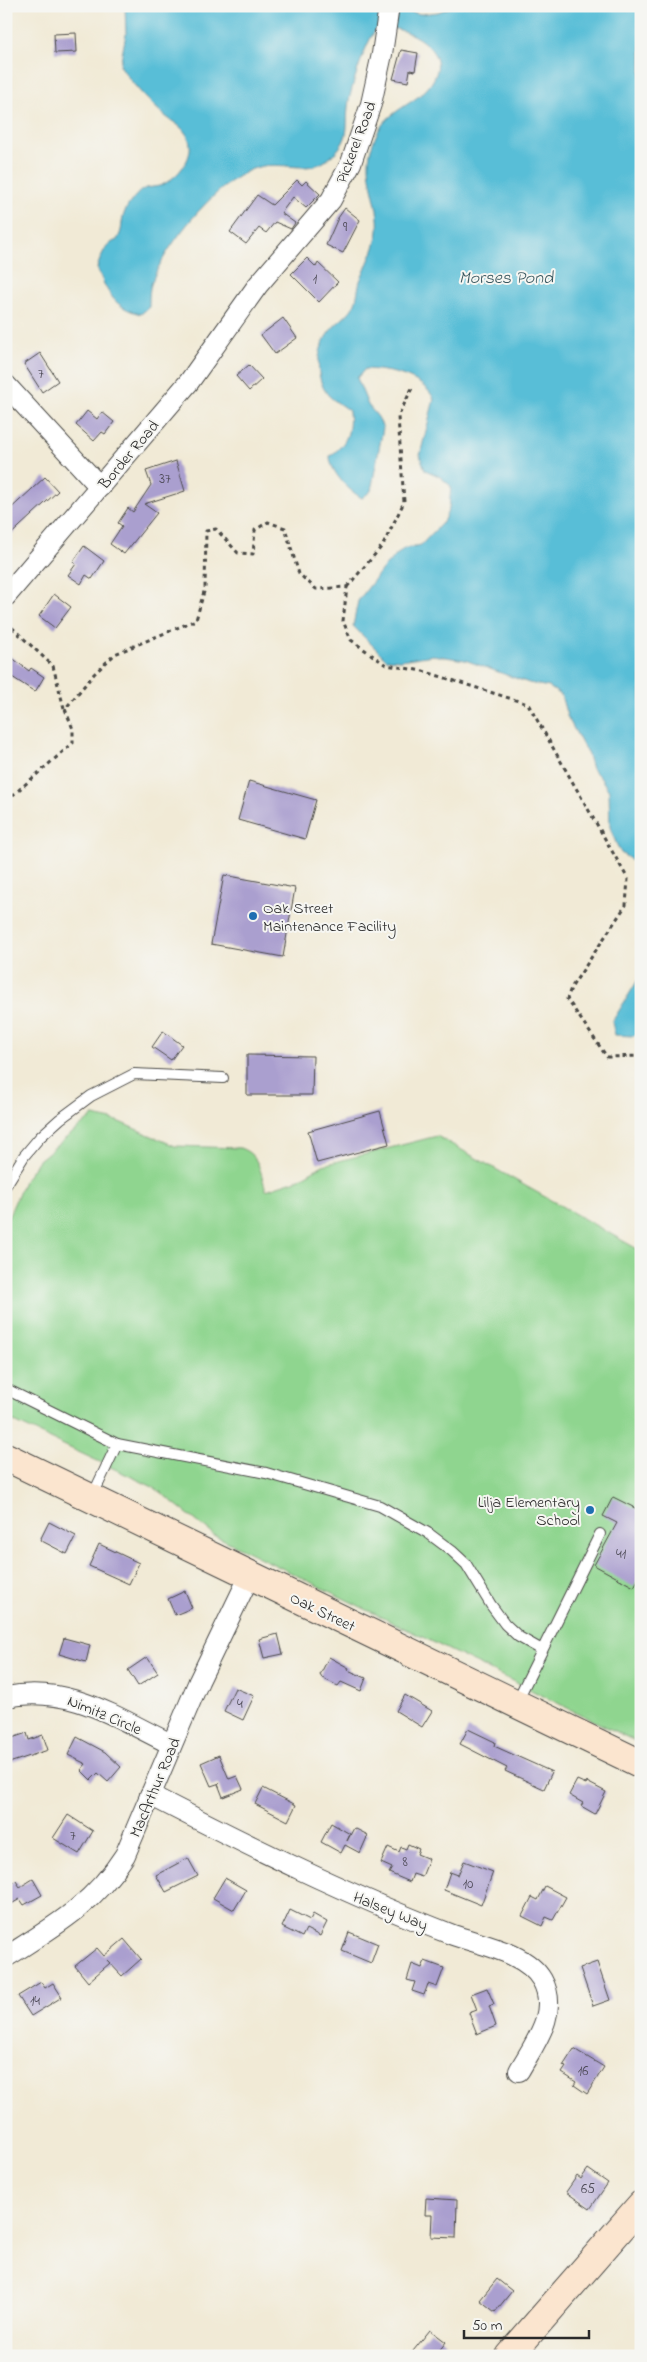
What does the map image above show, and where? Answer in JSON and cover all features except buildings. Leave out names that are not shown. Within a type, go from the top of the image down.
[{"type":"street","name":"Pickerel Road","points":[[242,307],[273,266],[318,217],[342,180],[358,143],[371,104],[386,33],[389,6]]},
{"type":"street","name":"Border Road","points":[[6,596],[189,382],[242,307]]},
{"type":"street","points":[[6,385],[100,487]]},
{"type":"street","name":"Oak Street","points":[[6,1457],[641,1764]]},
{"type":"street","name":"MacArthur Road","points":[[6,1956],[62,1921],[97,1892],[111,1876],[125,1855],[211,1653],[250,1575]]},
{"type":"street","name":"Nimitz Circle","points":[[6,1697],[38,1693],[59,1695],[98,1708],[171,1744]]},
{"type":"street","name":"Halsey Way","points":[[150,1795],[334,1887],[419,1922],[504,1953],[522,1961],[535,1970],[545,1987],[549,2006],[547,2018],[519,2071]]},
{"type":"street","points":[[509,2356],[641,2205]]},
{"type":"lane","points":[[6,1185],[24,1156],[60,1118],[91,1096],[134,1074],[223,1078]]},
{"type":"lane","points":[[6,1389],[117,1444],[266,1473],[380,1506],[428,1533],[452,1551],[466,1564],[505,1624],[519,1637],[542,1650]]},
{"type":"lane","points":[[91,1498],[117,1444]]},
{"type":"lane","points":[[516,1703],[600,1534]]},
{"type":"path","points":[[413,386],[398,416],[404,502],[384,544],[347,587],[342,620],[351,640],[386,665],[423,671],[528,704],[628,879],[626,905],[571,988],[567,999],[608,1057],[641,1056]]},
{"type":"path","points":[[64,708],[94,674],[115,654],[196,620],[205,588],[206,530],[216,529],[238,553],[253,554],[255,530],[268,522],[285,528],[299,574],[316,589],[347,587]]},
{"type":"path","points":[[6,622],[54,666],[64,708],[73,729],[73,743],[6,801]]},
{"type":"green space","points":[[93,1116],[117,1121],[175,1146],[240,1148],[252,1155],[258,1165],[266,1190],[299,1179],[323,1165],[437,1136],[641,1251],[641,1744],[214,1535],[155,1488],[6,1418],[6,1222],[24,1181],[39,1160]]},
{"type":"water","name":"Morses Pond","points":[[125,6],[378,6],[421,14],[438,12],[454,6],[641,6],[641,862],[636,863],[621,853],[616,843],[610,827],[609,791],[592,769],[588,755],[567,716],[561,695],[549,687],[529,683],[465,660],[433,655],[400,660],[386,659],[353,626],[358,601],[383,568],[403,549],[421,545],[443,522],[449,509],[451,486],[439,476],[425,470],[420,455],[434,399],[429,391],[422,385],[404,376],[384,371],[365,369],[357,378],[368,405],[378,417],[383,428],[371,491],[362,498],[341,480],[331,462],[330,456],[347,437],[349,411],[328,395],[323,388],[318,363],[325,338],[332,328],[349,313],[355,303],[360,281],[377,238],[377,211],[369,170],[369,159],[374,141],[386,120],[418,97],[431,83],[436,74],[438,64],[435,54],[419,39],[408,33],[386,27],[377,28],[368,43],[355,78],[349,99],[345,137],[340,147],[331,157],[313,166],[274,165],[247,171],[212,197],[195,215],[166,254],[150,288],[149,307],[141,314],[124,308],[113,298],[108,292],[97,268],[109,244],[117,240],[124,214],[137,194],[142,190],[162,185],[171,180],[187,161],[190,146],[188,138],[182,129],[145,97],[120,65],[126,34]]},
{"type":"water","points":[[641,975],[641,1034],[633,1036],[615,1035],[612,1022]]},
{"type":"place","name":"Oak Street Maintenance Facility","points":[[253,916]]},
{"type":"place","name":"Lilja Elementary School","points":[[590,1510]]}]
